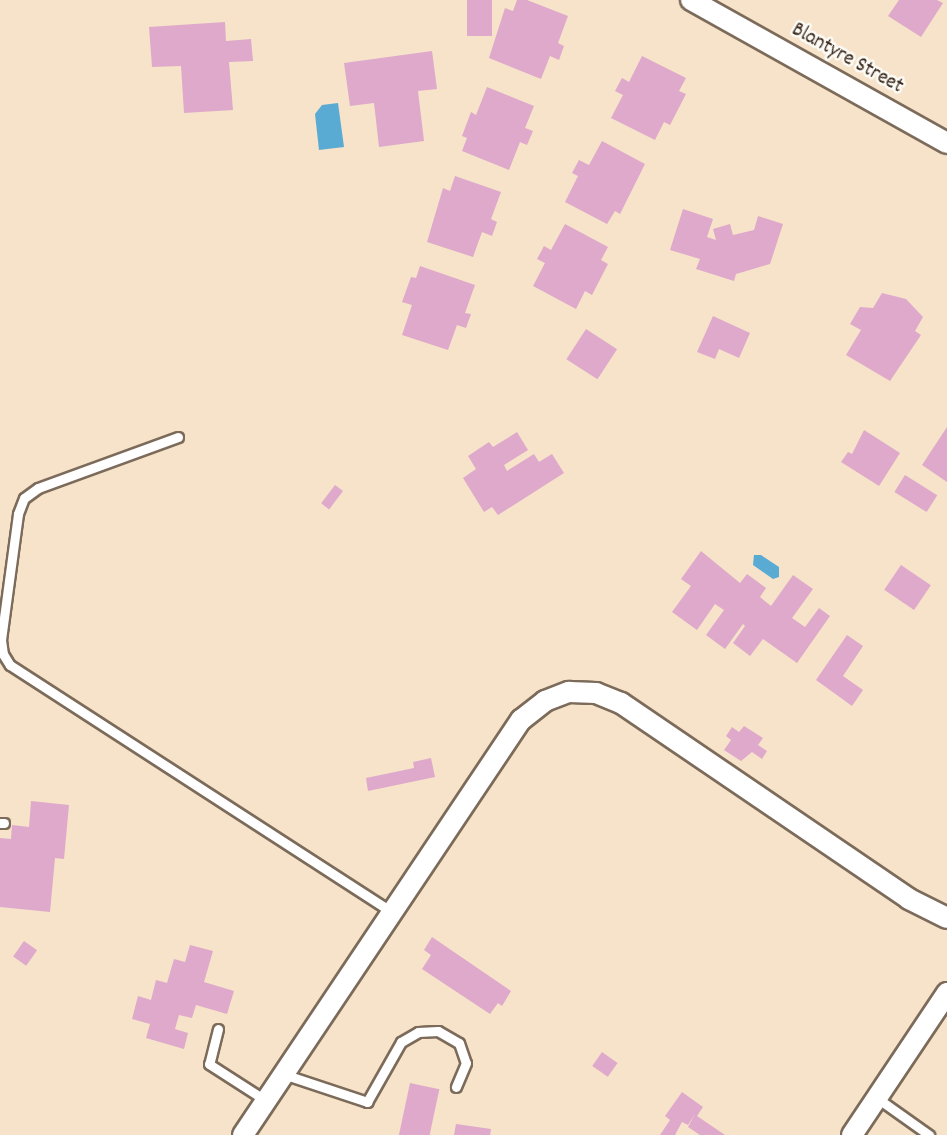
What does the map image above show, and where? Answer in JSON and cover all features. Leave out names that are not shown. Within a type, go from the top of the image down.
[{"type":"street","name":"Blantyre Street","points":[[691,0],[947,143]]},
{"type":"street","points":[[243,1135],[521,720],[545,701],[569,692],[596,693],[621,703],[909,899],[947,918]]},
{"type":"street","points":[[852,1135],[947,993]]},
{"type":"lane","points":[[178,437],[38,488],[24,498],[14,548],[1,640],[3,654],[10,665],[392,912]]},
{"type":"lane","points":[[218,1029],[208,1064],[265,1100]]},
{"type":"lane","points":[[283,1074],[367,1102],[401,1042],[418,1032],[438,1031],[459,1043],[466,1063],[456,1087]]},
{"type":"lane","points":[[877,1098],[929,1135]]},
{"type":"water","points":[[338,103],[344,147],[319,150],[315,114],[322,105]]},
{"type":"water","points":[[754,555],[761,555],[779,567],[779,577],[773,579],[753,565]]},
{"type":"building","points":[[467,0],[492,0],[492,36],[467,36]]},
{"type":"building","points":[[517,0],[527,0],[568,16],[558,43],[564,46],[559,60],[550,56],[541,79],[489,58],[505,8],[513,11]]},
{"type":"building","points":[[899,0],[937,0],[943,3],[921,37],[888,16]]},
{"type":"building","points":[[225,22],[226,41],[251,39],[253,61],[229,62],[233,110],[184,113],[181,66],[152,67],[149,27]]},
{"type":"building","points":[[432,51],[437,89],[418,91],[424,141],[379,147],[374,103],[350,106],[344,63]]},
{"type":"building","points":[[642,56],[686,78],[679,91],[686,94],[670,125],[664,122],[655,140],[611,118],[623,95],[615,91],[622,78],[629,82]]},
{"type":"building","points":[[487,87],[534,106],[525,128],[533,131],[527,145],[520,142],[509,170],[462,151],[467,138],[462,136],[471,112],[476,115]]},
{"type":"building","points":[[602,141],[645,164],[620,214],[615,211],[607,224],[565,202],[578,176],[572,173],[579,160],[589,165]]},
{"type":"building","points":[[455,176],[501,192],[491,219],[497,222],[492,236],[482,232],[473,257],[427,242],[443,188],[450,191]]},
{"type":"building","points":[[683,209],[713,219],[707,237],[716,240],[713,229],[730,224],[733,235],[754,230],[758,216],[783,224],[770,264],[736,274],[734,281],[696,269],[700,259],[670,250]]},
{"type":"building","points":[[565,224],[608,247],[601,260],[608,264],[592,295],[585,291],[576,309],[533,286],[545,263],[537,259],[544,246],[551,250]]},
{"type":"building","points":[[420,266],[475,285],[465,313],[471,314],[466,328],[457,325],[448,350],[402,335],[412,305],[402,302],[411,277],[416,278]]},
{"type":"building","points":[[882,293],[906,299],[923,317],[915,331],[921,335],[890,381],[846,355],[861,330],[850,324],[860,307],[873,308]]},
{"type":"building","points":[[713,316],[750,333],[739,358],[719,349],[715,359],[697,352]]},
{"type":"building","points":[[586,329],[617,349],[597,379],[566,359]]},
{"type":"building","points":[[947,427],[947,482],[922,465]]},
{"type":"building","points":[[864,430],[900,453],[879,486],[841,462],[848,452],[852,454]]},
{"type":"building","points":[[517,432],[528,450],[504,465],[507,471],[534,454],[539,462],[552,454],[564,473],[498,515],[492,507],[484,512],[463,478],[476,469],[468,456],[489,442],[493,447]]},
{"type":"building","points":[[905,475],[937,495],[927,512],[894,492]]},
{"type":"building","points":[[335,485],[343,491],[329,509],[321,503]]},
{"type":"building","points":[[701,551],[740,583],[747,574],[766,588],[760,597],[771,606],[793,575],[813,589],[792,618],[805,627],[819,608],[830,616],[797,663],[763,639],[750,656],[733,643],[745,626],[743,624],[725,649],[706,635],[724,610],[715,604],[697,630],[672,612],[691,586],[681,579]]},
{"type":"building","points":[[901,565],[931,585],[914,610],[884,590]]},
{"type":"building","points":[[847,635],[863,646],[843,676],[863,690],[852,706],[816,680]]},
{"type":"building","points":[[744,726],[763,738],[758,745],[767,751],[762,759],[752,752],[741,761],[724,750],[731,740],[726,736],[732,727],[739,732]]},
{"type":"building","points":[[431,758],[435,777],[368,791],[366,778],[414,768],[413,762]]},
{"type":"building","points":[[31,801],[69,805],[64,859],[55,858],[50,912],[0,907],[0,838],[11,839],[12,825],[29,827]]},
{"type":"building","points":[[432,937],[511,991],[502,1006],[498,1003],[490,1014],[422,969],[431,955],[424,950]]},
{"type":"building","points":[[24,941],[37,950],[26,966],[13,957]]},
{"type":"building","points":[[190,945],[213,951],[204,982],[234,991],[227,1014],[196,1005],[192,1018],[179,1015],[175,1029],[188,1033],[184,1049],[146,1038],[150,1024],[132,1019],[138,996],[151,1000],[156,980],[167,983],[174,959],[185,962]]},
{"type":"building","points":[[602,1052],[618,1063],[608,1077],[592,1066]]},
{"type":"building","points":[[410,1083],[439,1089],[430,1135],[399,1135]]},
{"type":"building","points":[[682,1092],[703,1107],[697,1116],[725,1135],[700,1135],[688,1127],[695,1114],[688,1125],[682,1122],[675,1135],[660,1135],[670,1120],[665,1116]]},
{"type":"building","points":[[456,1124],[491,1129],[490,1135],[454,1135]]}]
